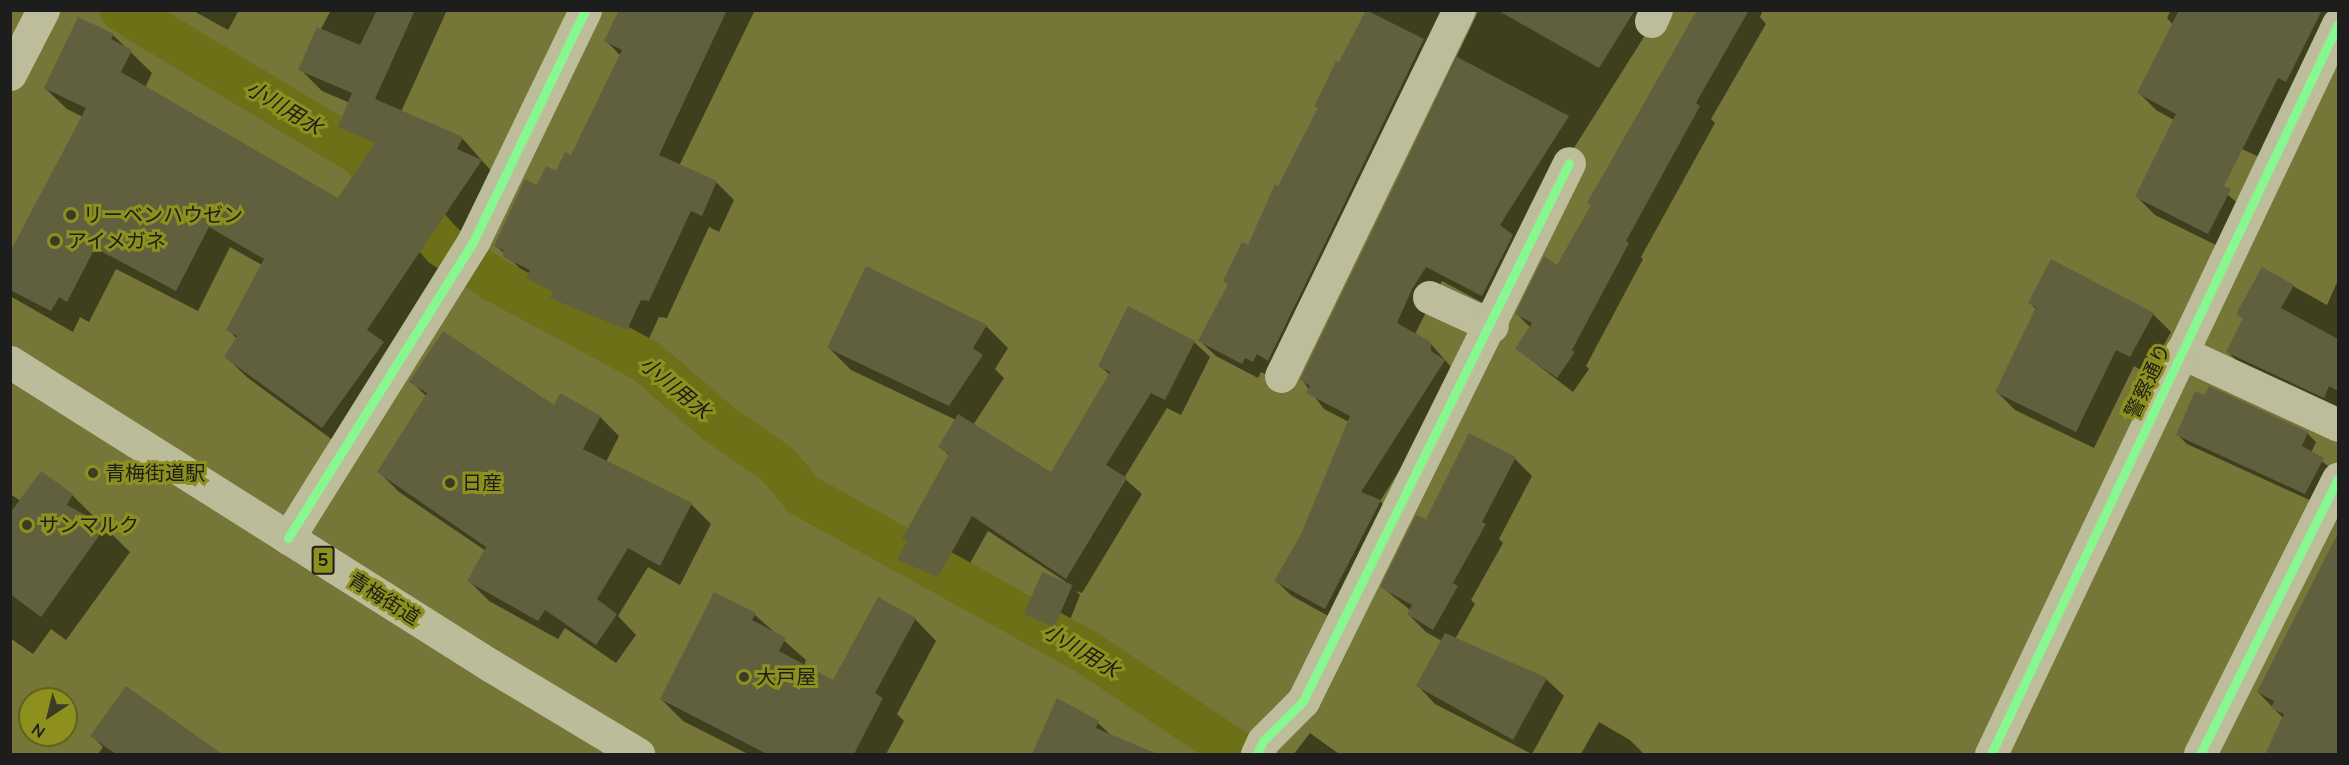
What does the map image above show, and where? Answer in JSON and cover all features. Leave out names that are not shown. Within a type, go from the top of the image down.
[{"type":"main road","name":"青梅街道","points":[[11,364],[638,754]]},
{"type":"street","points":[[10,74],[43,10]]},
{"type":"street","points":[[288,538],[474,240],[585,10]]},
{"type":"street","points":[[1281,376],[1459,10]]},
{"type":"street","name":"警察通り","points":[[1991,754],[2338,24]]},
{"type":"street","points":[[1260,748],[1303,700],[1492,326],[1569,164]]},
{"type":"street","points":[[1429,297],[1492,326]]},
{"type":"street","points":[[2181,352],[2338,425]]},
{"type":"street","points":[[2200,754],[2338,479]]},
{"type":"building","points":[[377,10],[415,10],[375,99],[463,137],[457,149],[482,160],[367,330],[384,342],[322,428],[224,357],[237,336],[226,330],[264,259],[209,227],[176,291],[95,248],[67,302],[59,297],[51,311],[10,290],[10,252],[86,108],[44,88],[78,17],[114,34],[111,39],[132,50],[121,72],[338,198],[375,143],[338,127],[352,93],[298,70],[317,27],[360,45]]},
{"type":"building","points":[[619,10],[727,10],[659,155],[717,181],[702,216],[691,211],[649,301],[641,300],[627,330],[550,298],[553,292],[526,278],[530,270],[503,257],[503,250],[494,246],[525,179],[537,185],[546,166],[556,171],[565,152],[571,155],[622,50],[604,41]]},
{"type":"building","points":[[1366,10],[1424,39],[1268,361],[1257,354],[1253,362],[1245,358],[1242,364],[1198,341],[1228,284],[1223,281],[1242,242],[1248,245],[1275,184],[1278,186],[1318,108],[1314,107],[1336,61],[1339,62]]},
{"type":"building","points":[[1497,10],[1635,10],[1599,68]]},
{"type":"building","points":[[1697,10],[1749,10],[1696,103],[1700,106],[1626,241],[1629,243],[1572,350],[1575,352],[1557,378],[1515,349],[1532,323],[1515,314],[1544,256],[1557,265],[1591,205],[1587,203]]},
{"type":"building","points":[[2179,10],[2322,10],[2286,82],[2278,78],[2224,186],[2231,189],[2208,234],[2135,197],[2176,114],[2137,93]]},
{"type":"building","points":[[1457,57],[1569,116],[1500,225],[1513,235],[1482,296],[1426,267],[1412,289],[1397,323],[1431,342],[1431,351],[1445,360],[1361,492],[1381,500],[1325,609],[1274,581],[1301,534],[1350,416],[1306,393],[1310,386],[1300,380]]},
{"type":"building","points":[[2051,259],[2154,313],[2130,357],[2116,350],[2076,432],[1995,392],[2036,307],[2028,303]]},
{"type":"building","points":[[866,266],[987,325],[973,348],[983,355],[949,406],[827,348]]},
{"type":"building","points":[[2262,267],[2294,285],[2281,308],[2338,339],[2338,391],[2329,386],[2324,398],[2226,352],[2243,318],[2236,314]]},
{"type":"building","points":[[1128,306],[1195,341],[1165,400],[1151,393],[1106,465],[1127,478],[1066,579],[972,516],[938,577],[897,560],[907,542],[902,539],[949,454],[938,447],[958,414],[1051,472],[1110,372],[1098,366]]},
{"type":"building","points":[[443,331],[554,405],[560,393],[601,416],[583,449],[692,503],[660,566],[628,548],[597,599],[617,614],[596,645],[545,610],[538,621],[467,581],[486,547],[377,472],[427,393],[409,382]]},
{"type":"building","points":[[2209,386],[2308,432],[2302,446],[2324,458],[2305,494],[2176,435],[2195,391],[2204,395]]},
{"type":"building","points":[[1469,433],[1516,457],[1482,522],[1486,524],[1453,583],[1458,586],[1433,630],[1407,614],[1412,605],[1380,587],[1416,515],[1426,519]]},
{"type":"building","points":[[41,471],[73,494],[67,505],[106,526],[41,617],[10,594],[10,513]]},
{"type":"building","points":[[2338,533],[2338,754],[2265,754],[2284,714],[2271,708],[2274,701],[2257,692]]},
{"type":"building","points":[[1042,572],[1072,585],[1054,627],[1024,614]]},
{"type":"building","points":[[714,592],[756,613],[752,620],[786,638],[779,651],[833,680],[878,597],[916,618],[875,693],[883,698],[854,754],[767,754],[660,699]]},
{"type":"building","points":[[1445,633],[1547,678],[1513,740],[1416,686]]},
{"type":"building","points":[[126,686],[222,754],[116,754],[90,736]]},
{"type":"building","points":[[1057,698],[1099,721],[1096,728],[1157,754],[1032,754]]},
{"type":"waterway","name":"小川用水","points":[[122,10],[362,155],[444,246],[493,279],[647,362],[718,423],[778,465],[803,495],[1085,651],[1239,754]]},
{"type":"cycle path","points":[[288,538],[474,240],[585,10]]},
{"type":"cycle path","points":[[1991,754],[2338,24]]},
{"type":"cycle path","points":[[1257,754],[1263,741],[1303,701],[1569,163]]},
{"type":"cycle path","points":[[2200,754],[2338,479]]},
{"type":"place","name":"リーベンハウゼン","points":[[71,215]]},
{"type":"place","name":"アイメガネ","points":[[55,241]]},
{"type":"place","name":"青梅街道駅","points":[[93,473]]},
{"type":"place","name":"日産","points":[[450,483]]},
{"type":"place","name":"サンマルク","points":[[27,525]]},
{"type":"place","name":"大戸屋","points":[[744,677]]}]
